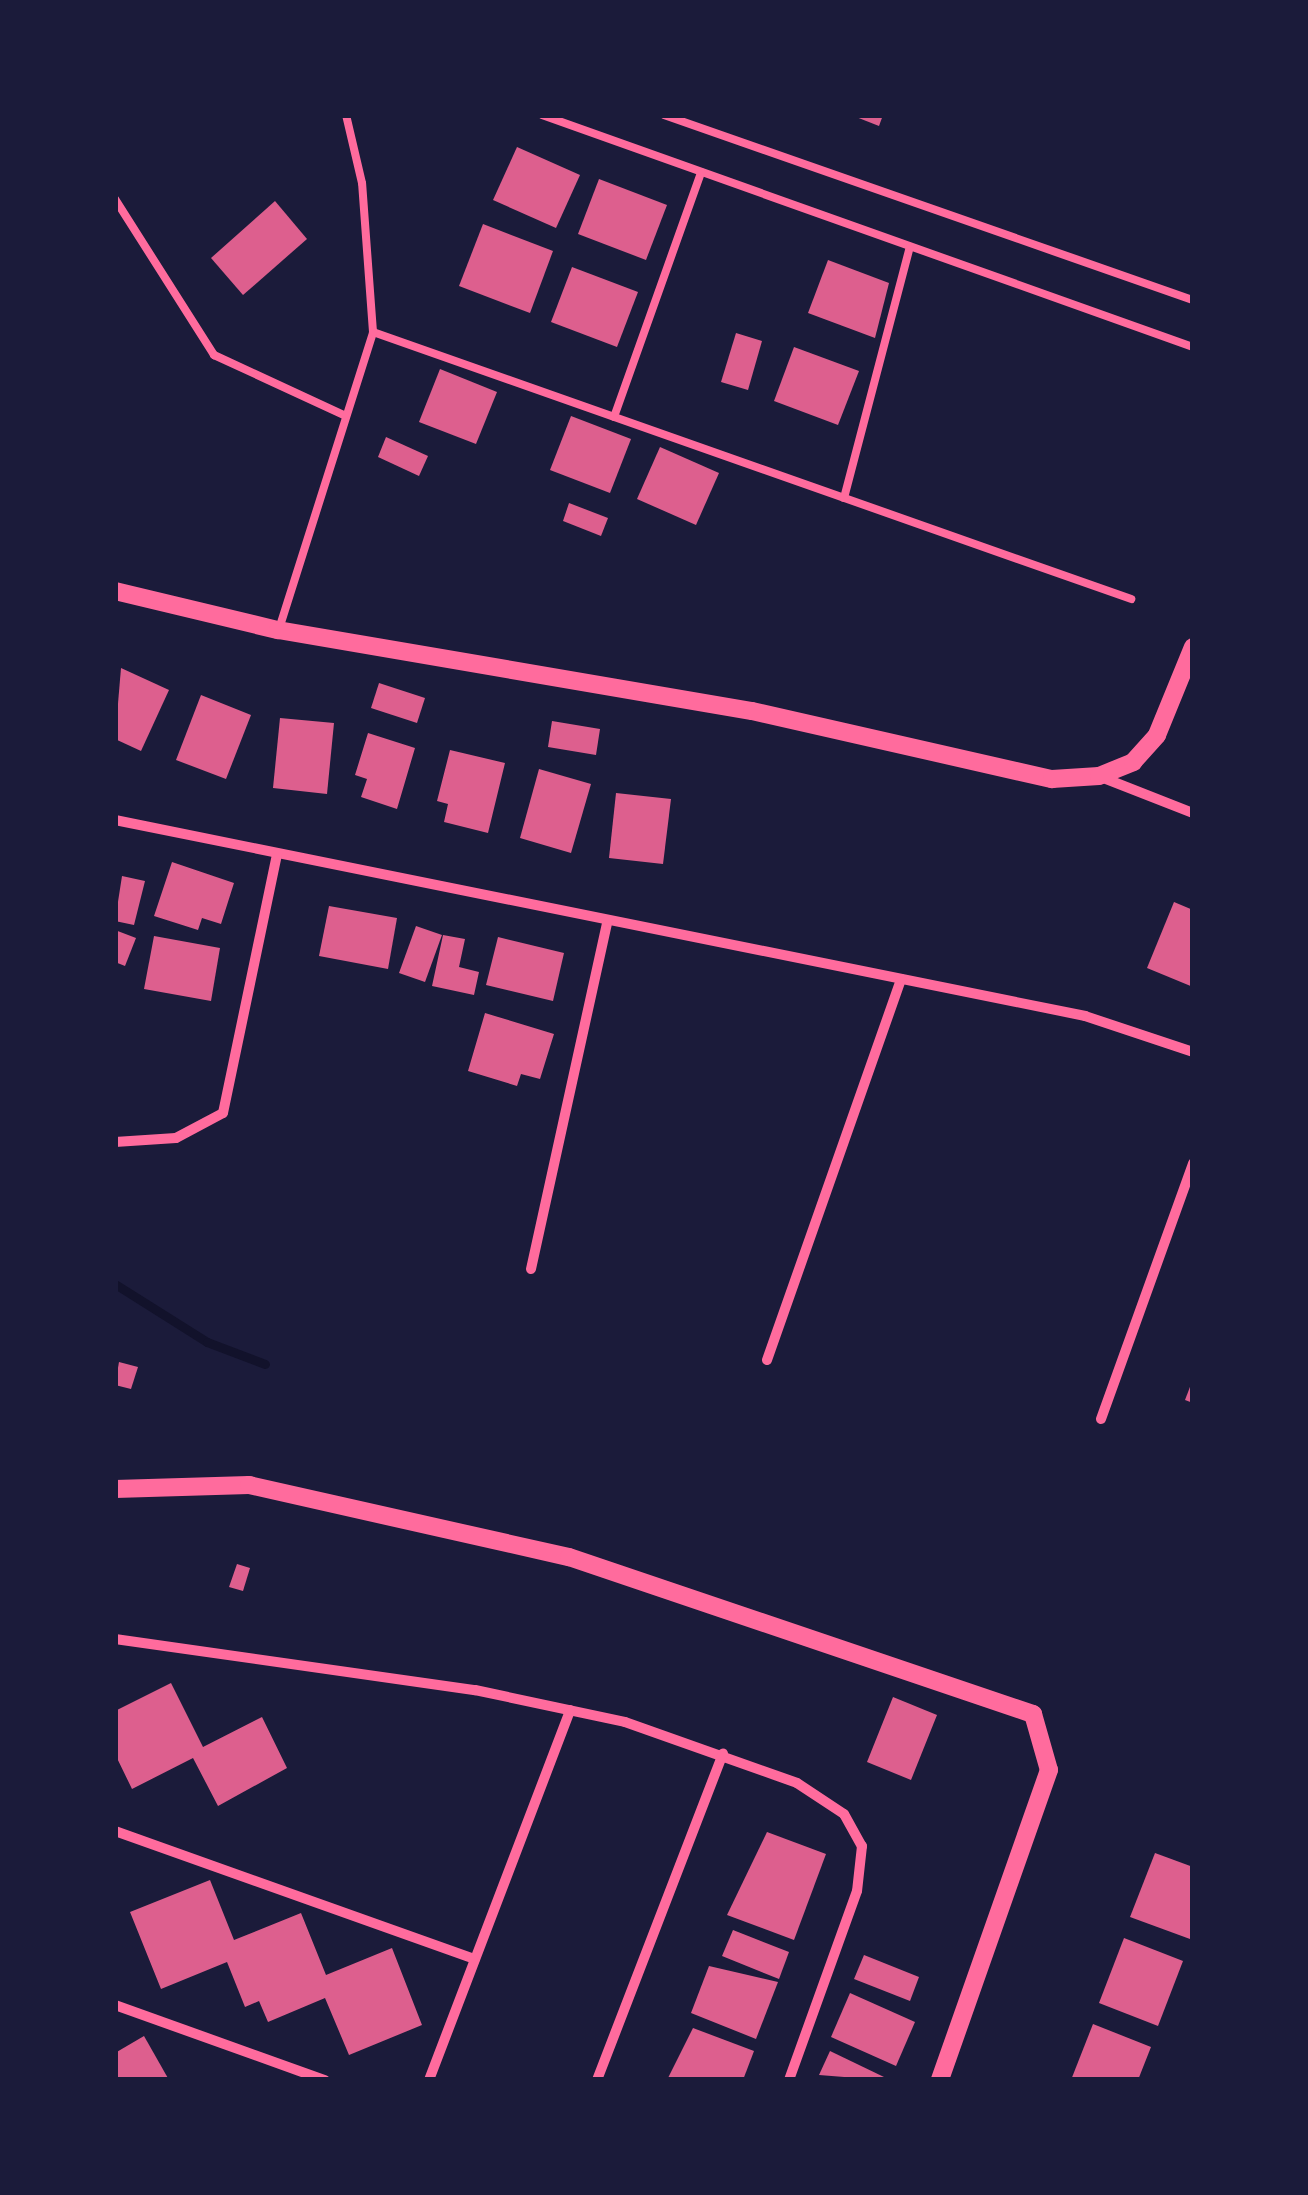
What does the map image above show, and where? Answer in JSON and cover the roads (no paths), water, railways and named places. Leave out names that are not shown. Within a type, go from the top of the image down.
[{"type":"street","points":[[115,591],[278,630],[752,711],[992,772],[1099,776],[1193,813]]},
{"type":"street","points":[[1099,776],[1133,762],[1157,736],[1193,646]]},
{"type":"street","points":[[115,820],[1084,1016],[1193,1052]]},
{"type":"street","points":[[115,1142],[176,1138],[223,1113],[277,854]]},
{"type":"street","points":[[531,1269],[608,920]]},
{"type":"street","points":[[767,1360],[901,979]]},
{"type":"street","points":[[1101,1418],[1193,1163]]},
{"type":"street","points":[[115,1489],[249,1485],[569,1557],[1032,1714],[1049,1770],[940,2080]]},
{"type":"street","points":[[115,1639],[357,1667],[570,1710],[723,1753],[844,1814],[862,1846],[857,1891],[789,2080]]},
{"type":"street","points":[[429,2080],[570,1710]]},
{"type":"street","points":[[597,2080],[723,1753]]},
{"type":"street","points":[[115,1831],[475,1959]]},
{"type":"street","points":[[115,2005],[325,2080]]},
{"type":"lane","points":[[278,630],[372,332],[362,183],[346,115]]},
{"type":"lane","points":[[542,115],[1193,347]]},
{"type":"lane","points":[[664,115],[1193,300]]},
{"type":"lane","points":[[614,417],[701,172]]},
{"type":"lane","points":[[115,199],[214,354],[346,416]]},
{"type":"lane","points":[[844,498],[910,247]]},
{"type":"lane","points":[[372,332],[1131,599]]},
{"type":"waterway","points":[[115,1284],[207,1342],[265,1364]]}]
